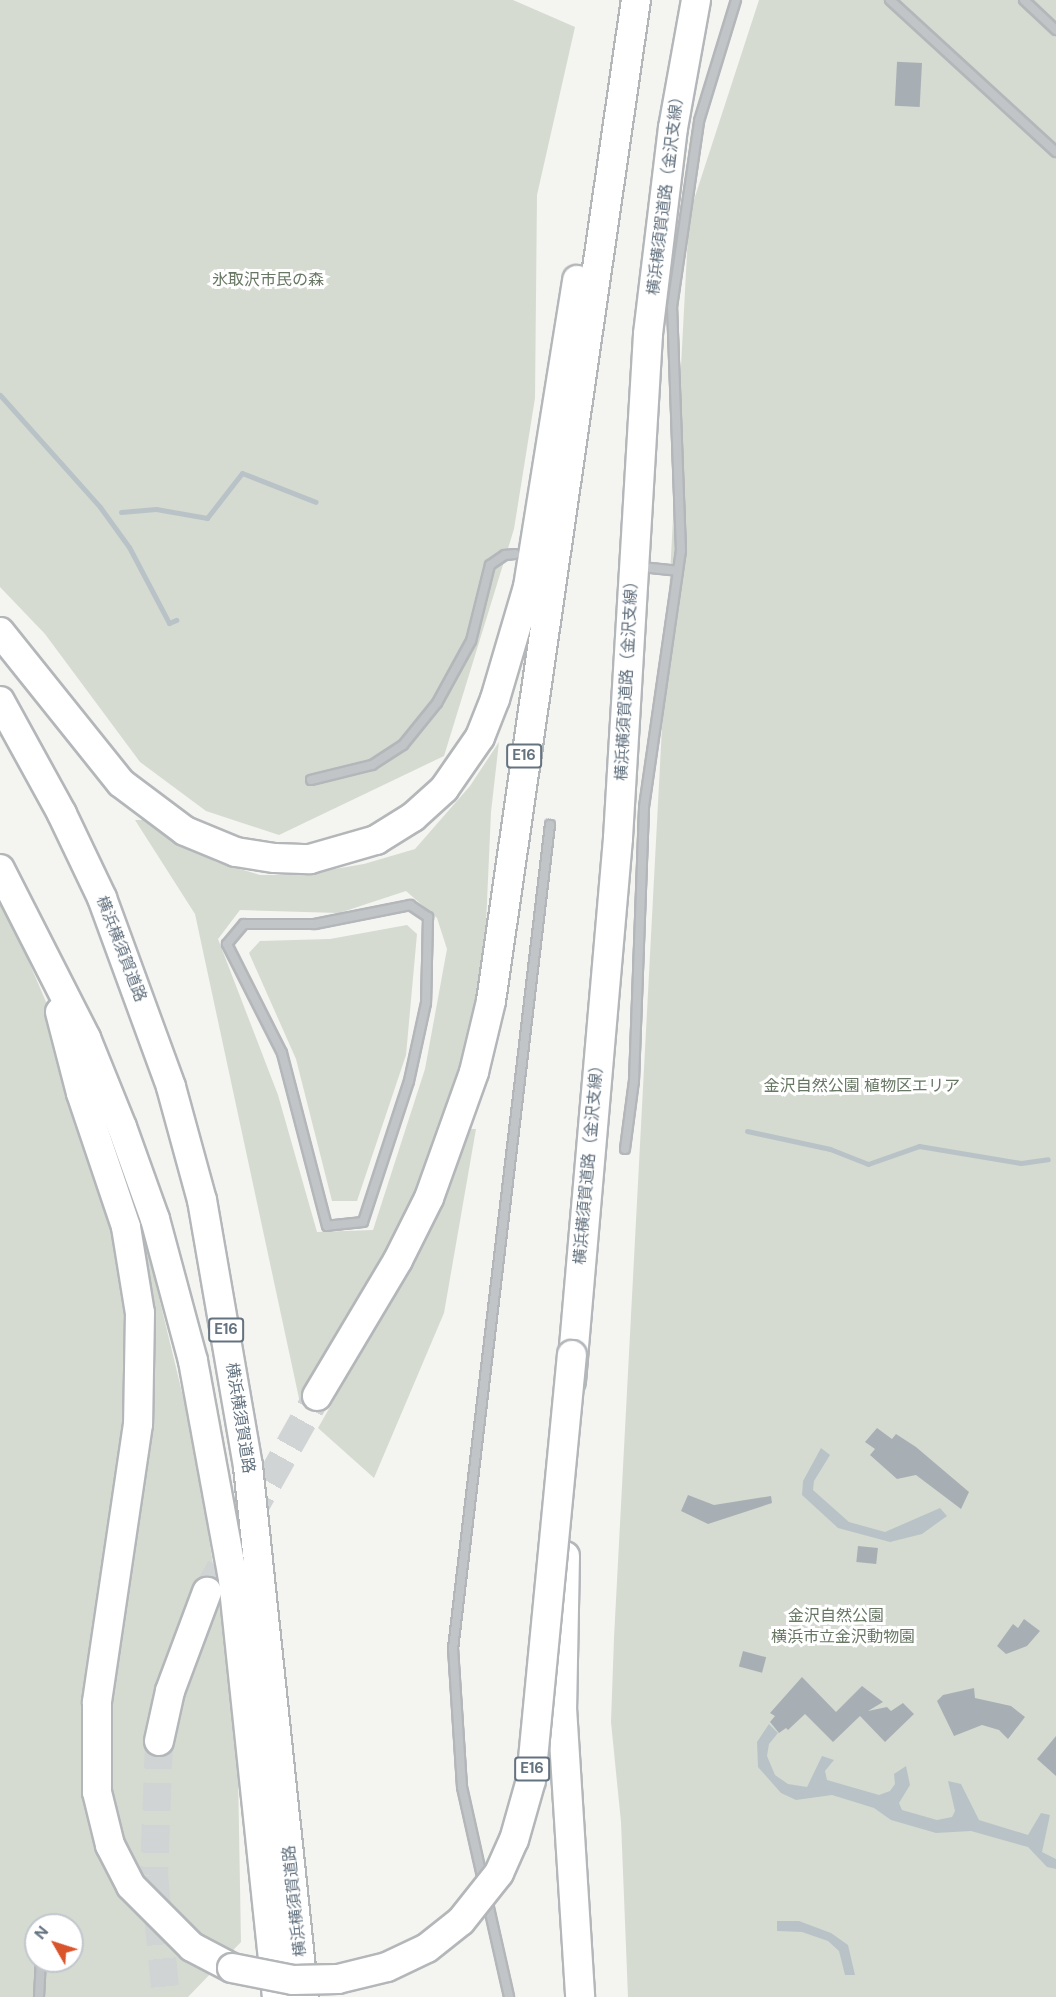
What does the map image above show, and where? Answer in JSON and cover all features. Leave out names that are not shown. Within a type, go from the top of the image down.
[{"type":"highway","name":"E16","points":[[317,1396],[398,1260],[429,1198],[474,1072],[491,1001],[622,82],[636,0]]},
{"type":"highway","name":"横浜横須賀道路（金沢支線）","points":[[572,1355],[618,838],[648,334],[673,128],[696,0]]},
{"type":"highway","name":"E16","points":[[0,632],[121,783],[185,831],[237,852],[310,859],[376,840],[413,817],[444,789],[480,737],[528,587],[584,236],[622,82]]},
{"type":"highway","name":"横浜横須賀道路","points":[[0,701],[62,814],[102,898],[171,1087],[202,1200],[248,1466],[304,1997]]},
{"type":"highway","name":"横浜横須賀道路","points":[[0,869],[44,948],[122,1126],[155,1220],[193,1361],[233,1579],[277,1997]]},
{"type":"highway","name":"E16","points":[[44,948],[81,1093],[126,1227],[140,1313],[136,1434],[97,1703],[97,1792],[110,1845],[131,1886],[192,1947],[232,1968],[259,1976],[310,1980],[338,1979],[387,1967],[427,1948],[461,1921],[499,1873],[514,1840],[531,1780],[572,1355]]},
{"type":"highway","name":"E16","points":[[572,1355],[562,1708],[580,1997]]},
{"type":"highway","points":[[159,1741],[173,1681],[207,1593]]},
{"type":"lane","points":[[625,1149],[634,1081],[644,807],[681,550],[672,307],[699,121],[735,0]]},
{"type":"lane","points":[[890,0],[1056,152]]},
{"type":"lane","points":[[1024,0],[1056,30]]},
{"type":"lane","points":[[311,780],[372,765],[403,745],[437,703],[471,641],[490,565],[505,555],[515,554]]},
{"type":"lane","points":[[650,568],[678,572]]},
{"type":"lane","points":[[509,1997],[462,1787],[453,1649],[550,825]]},
{"type":"lane","points":[[410,905],[428,917],[426,1003],[422,1025],[409,1081],[363,1222],[327,1226],[282,1053],[227,944],[244,924],[315,924],[410,905]]},
{"type":"lane","points":[[39,1997],[40,1973]]},
{"type":"green space","name":"氷取沢市民の森","points":[[0,0],[513,0],[575,27],[537,195],[535,398],[514,529],[444,756],[279,835],[206,811],[140,762],[45,634],[0,587]]},
{"type":"green space","name":"金沢自然公園","points":[[759,0],[1056,0],[1056,1997],[628,1997],[621,1822],[611,1722],[689,215]]},
{"type":"green space","points":[[499,742],[491,812],[482,1014],[407,1222],[300,1403],[195,914],[135,820],[150,820],[216,862],[260,875],[299,875],[364,864],[415,849],[470,786]],"holes":[[[406,891],[437,918],[447,949],[425,1069],[373,1230],[317,1232],[278,1095],[218,939],[240,910],[339,913]]]},
{"type":"green space","points":[[0,894],[142,1227],[194,1442],[222,1622],[238,1774],[241,1942],[188,1997],[0,1997]]},
{"type":"green space","points":[[407,925],[417,934],[406,1055],[357,1201],[332,1201],[296,1059],[249,953],[260,941],[330,939]]},
{"type":"green space","points":[[467,1129],[476,1129],[444,1313],[374,1478],[318,1428],[390,1302],[446,1188]]},
{"type":"shaded area","points":[[821,1448],[830,1455],[814,1481],[813,1490],[849,1522],[885,1532],[940,1508],[947,1516],[922,1534],[890,1542],[838,1528],[802,1495],[803,1481]]},
{"type":"shaded area","points":[[769,1724],[778,1733],[769,1744],[767,1756],[775,1775],[788,1784],[807,1787],[822,1756],[834,1760],[825,1771],[827,1780],[879,1795],[890,1791],[895,1784],[894,1774],[906,1766],[910,1785],[899,1803],[902,1810],[937,1820],[952,1817],[955,1811],[948,1781],[961,1784],[979,1820],[1028,1835],[1041,1813],[1050,1815],[1042,1852],[1056,1859],[1056,1869],[1047,1867],[1028,1847],[971,1831],[936,1833],[891,1820],[874,1808],[832,1795],[796,1800],[781,1793],[758,1767],[757,1742]]},
{"type":"shaded area","points":[[777,1921],[799,1921],[831,1933],[848,1945],[855,1975],[845,1975],[839,1951],[828,1941],[802,1932],[777,1931]]},
{"type":"building","points":[[897,62],[922,63],[920,107],[895,106]]},
{"type":"building","points":[[877,1428],[892,1439],[896,1434],[916,1447],[969,1492],[961,1509],[916,1475],[897,1479],[870,1455],[875,1449],[865,1442]]},
{"type":"building","points":[[688,1495],[714,1505],[771,1496],[772,1503],[708,1524],[681,1511]]},
{"type":"building","points":[[858,1546],[878,1548],[876,1564],[856,1562]]},
{"type":"building","points":[[1024,1619],[1040,1631],[1027,1646],[1006,1654],[997,1646],[1013,1624],[1018,1628]]},
{"type":"building","points":[[743,1651],[766,1657],[762,1673],[739,1666]]},
{"type":"building","points":[[802,1677],[836,1712],[862,1686],[883,1702],[868,1711],[887,1707],[891,1711],[903,1703],[914,1714],[885,1742],[860,1716],[833,1742],[805,1714],[788,1730],[786,1728],[779,1733],[770,1722],[775,1716],[770,1713]]},
{"type":"building","points":[[974,1688],[975,1698],[1011,1706],[1025,1717],[1008,1739],[999,1730],[982,1725],[954,1736],[937,1701],[943,1695]]},
{"type":"building","points":[[1056,1736],[1056,1776],[1037,1759]]},
{"type":"waterway","points":[[0,395],[100,507],[129,547],[169,623],[176,620]]},
{"type":"waterway","points":[[121,512],[156,509],[207,518],[242,473],[316,502]]},
{"type":"waterway","points":[[747,1131],[830,1149],[868,1164],[919,1146],[1021,1163],[1048,1159]]},
{"type":"tunnel","points":[[207,1592],[317,1396]]},
{"type":"tunnel","points":[[159,1741],[154,1875],[166,1997]]},
{"type":"park label","name":"金沢自然公園 植物区エリア","points":[[862,1086]]},
{"type":"park label","name":"横浜市立金沢動物園","points":[[843,1637]]}]
